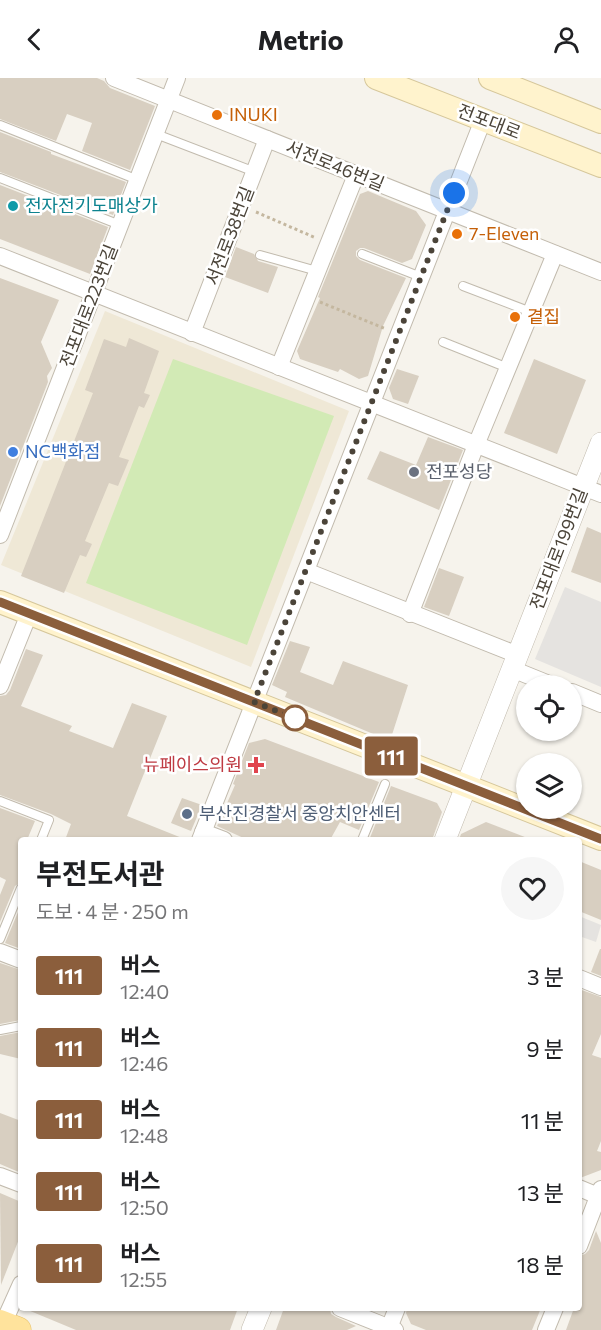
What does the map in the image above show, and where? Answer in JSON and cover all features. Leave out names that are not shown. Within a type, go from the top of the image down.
[{"type":"main road","name":"전포대로","points":[[376,78],[601,166]]},
{"type":"main road","points":[[495,79],[601,122]]},
{"type":"main road","points":[[0,602],[601,839]]},
{"type":"street","name":"서전로46번길","points":[[114,78],[601,272]]},
{"type":"street","name":"전포대로223번길","points":[[0,535],[177,78]]},
{"type":"street","points":[[202,836],[483,120]]},
{"type":"street","name":"서전로38번길","points":[[192,333],[267,139]]},
{"type":"street","points":[[279,367],[356,175]]},
{"type":"street","points":[[410,614],[476,445],[555,254]]},
{"type":"street","points":[[0,256],[592,491]]},
{"type":"street","name":"전포대로199번길","points":[[446,837],[515,662],[592,491],[601,443]]},
{"type":"street","points":[[306,571],[410,614],[515,662],[536,675]]},
{"type":"street","points":[[0,686],[30,614]]},
{"type":"street","points":[[582,696],[601,704]]},
{"type":"street","points":[[0,950],[18,959]]},
{"type":"street","points":[[582,979],[601,987]]},
{"type":"street","points":[[0,1176],[18,1183]]},
{"type":"street","points":[[582,1189],[600,1192],[582,1238]]},
{"type":"street","points":[[7,1326],[18,1293]]},
{"type":"street","points":[[252,1330],[260,1311]]},
{"type":"street","points":[[347,1311],[392,1329],[396,1311]]},
{"type":"street","points":[[546,1330],[554,1311]]},
{"type":"lane","points":[[0,125],[138,180]]},
{"type":"lane","points":[[156,134],[255,172]]},
{"type":"lane","points":[[0,178],[120,225]]},
{"type":"lane","points":[[362,254],[421,278]]},
{"type":"lane","points":[[260,255],[317,271]]},
{"type":"lane","points":[[463,286],[531,312]]},
{"type":"lane","points":[[443,342],[508,368]]},
{"type":"lane","points":[[363,837],[385,784]]},
{"type":"lane","points":[[0,801],[49,820],[42,837]]},
{"type":"lane","points":[[0,950],[18,897]]},
{"type":"lane","points":[[0,1030],[18,1027]]},
{"type":"path","points":[[242,206],[329,243]]},
{"type":"path","points":[[307,297],[399,335]]},
{"type":"shaded area","points":[[105,311],[349,411],[251,667],[1,565]]},
{"type":"shaded area","points":[[565,587],[601,602],[601,687],[582,679],[582,675],[573,675],[535,659]]},
{"type":"shaded area","points":[[582,917],[601,925],[596,942],[582,937]]},
{"type":"green space","points":[[173,359],[334,416],[247,645],[86,583]]},
{"type":"building","points":[[0,78],[97,78],[104,81],[110,88],[155,106],[130,170],[82,151],[92,123],[67,114],[56,141],[0,119]]},
{"type":"building","points":[[0,132],[126,182],[113,215],[0,172]]},
{"type":"building","points":[[0,185],[108,227],[90,274],[0,239]]},
{"type":"building","points":[[368,191],[416,211],[426,225],[412,259],[402,263],[364,248],[356,251],[356,256],[360,260],[406,278],[383,326],[368,376],[359,379],[340,369],[338,372],[300,359],[297,351],[360,194]]},
{"type":"building","points":[[236,247],[254,254],[258,261],[278,267],[268,293],[225,277]]},
{"type":"building","name":"NC백화점","points":[[0,278],[59,300],[41,342],[52,368],[47,376],[48,382],[0,506]]},
{"type":"building","points":[[129,338],[159,351],[144,393],[150,395],[144,408],[139,406],[119,457],[129,460],[118,486],[109,483],[85,541],[92,544],[86,557],[80,555],[64,593],[21,576],[93,393],[85,390],[104,339],[126,347]]},
{"type":"building","points":[[534,359],[586,380],[557,454],[504,433]]},
{"type":"building","points":[[397,369],[419,376],[408,404],[393,399],[389,388]]},
{"type":"building","name":"전포성당","points":[[428,437],[463,450],[439,510],[367,479],[380,451],[416,465]]},
{"type":"building","points":[[587,527],[601,533],[601,583],[571,572]]},
{"type":"building","points":[[439,568],[464,577],[449,616],[424,607]]},
{"type":"building","points":[[290,641],[310,647],[300,672],[333,685],[343,661],[408,685],[390,741],[285,697],[287,692],[272,685]]},
{"type":"building","points":[[26,649],[43,655],[21,706],[72,726],[69,731],[113,748],[132,703],[167,716],[127,816],[180,837],[66,837],[71,824],[0,795],[0,696],[6,695]]},
{"type":"building","points":[[265,739],[379,782],[359,830],[340,822],[332,837],[241,837],[217,826],[235,785],[233,784],[249,743]]},
{"type":"building","points":[[391,786],[437,803],[442,812],[433,837],[370,837]]},
{"type":"building","name":"부산진경찰서 중앙치안센터","points":[[182,798],[202,805],[191,831],[171,823]]},
{"type":"building","points":[[0,808],[35,821],[28,837],[18,837],[18,884],[15,886],[0,922],[0,895],[6,880],[0,877]]},
{"type":"building","points":[[486,822],[525,837],[460,837],[461,834]]},
{"type":"building","points":[[582,862],[601,870],[601,920],[582,912]]},
{"type":"building","points":[[18,912],[18,948],[5,943]]},
{"type":"building","points":[[601,949],[601,976],[591,972]]},
{"type":"building","points":[[0,963],[18,969],[18,1021],[0,1024]]},
{"type":"building","points":[[582,990],[601,997],[601,1034],[592,1055],[601,1058],[601,1141],[597,1151],[601,1152],[601,1170],[582,1177]]},
{"type":"building","points":[[18,1033],[18,1058],[0,1054],[0,1036]]},
{"type":"building","points":[[0,1113],[18,1120],[18,1172],[0,1164]]},
{"type":"building","points":[[0,1193],[18,1201],[18,1242],[1,1285]]},
{"type":"building","points":[[596,1231],[601,1243],[601,1330],[566,1330],[573,1311],[582,1311],[582,1255],[589,1250]]},
{"type":"building","points":[[30,1311],[237,1311],[230,1330],[76,1330]]},
{"type":"building","points":[[283,1311],[330,1311],[336,1317],[356,1326],[347,1330],[276,1330]]},
{"type":"building","points":[[406,1311],[540,1311],[532,1330],[426,1330],[411,1324]]},
{"type":"bus line","name":"111","points":[[0,602],[601,839]]},
{"type":"place","name":"INUKI","points":[[217,115]]},
{"type":"place","name":"전자전기도매상가","points":[[13,206]]},
{"type":"place","name":"7-Eleven","points":[[457,234]]},
{"type":"place","name":"곁집","points":[[515,317]]},
{"type":"place","name":"NC백화점","points":[[13,452]]},
{"type":"place","name":"전포성당","points":[[414,472]]},
{"type":"place","name":"뉴페이스의원","points":[[256,765]]},
{"type":"place","name":"부산진경찰서 중앙치안센터","points":[[187,814]]},
{"type":"route","points":[[295,718],[254,702],[454,193]]}]
